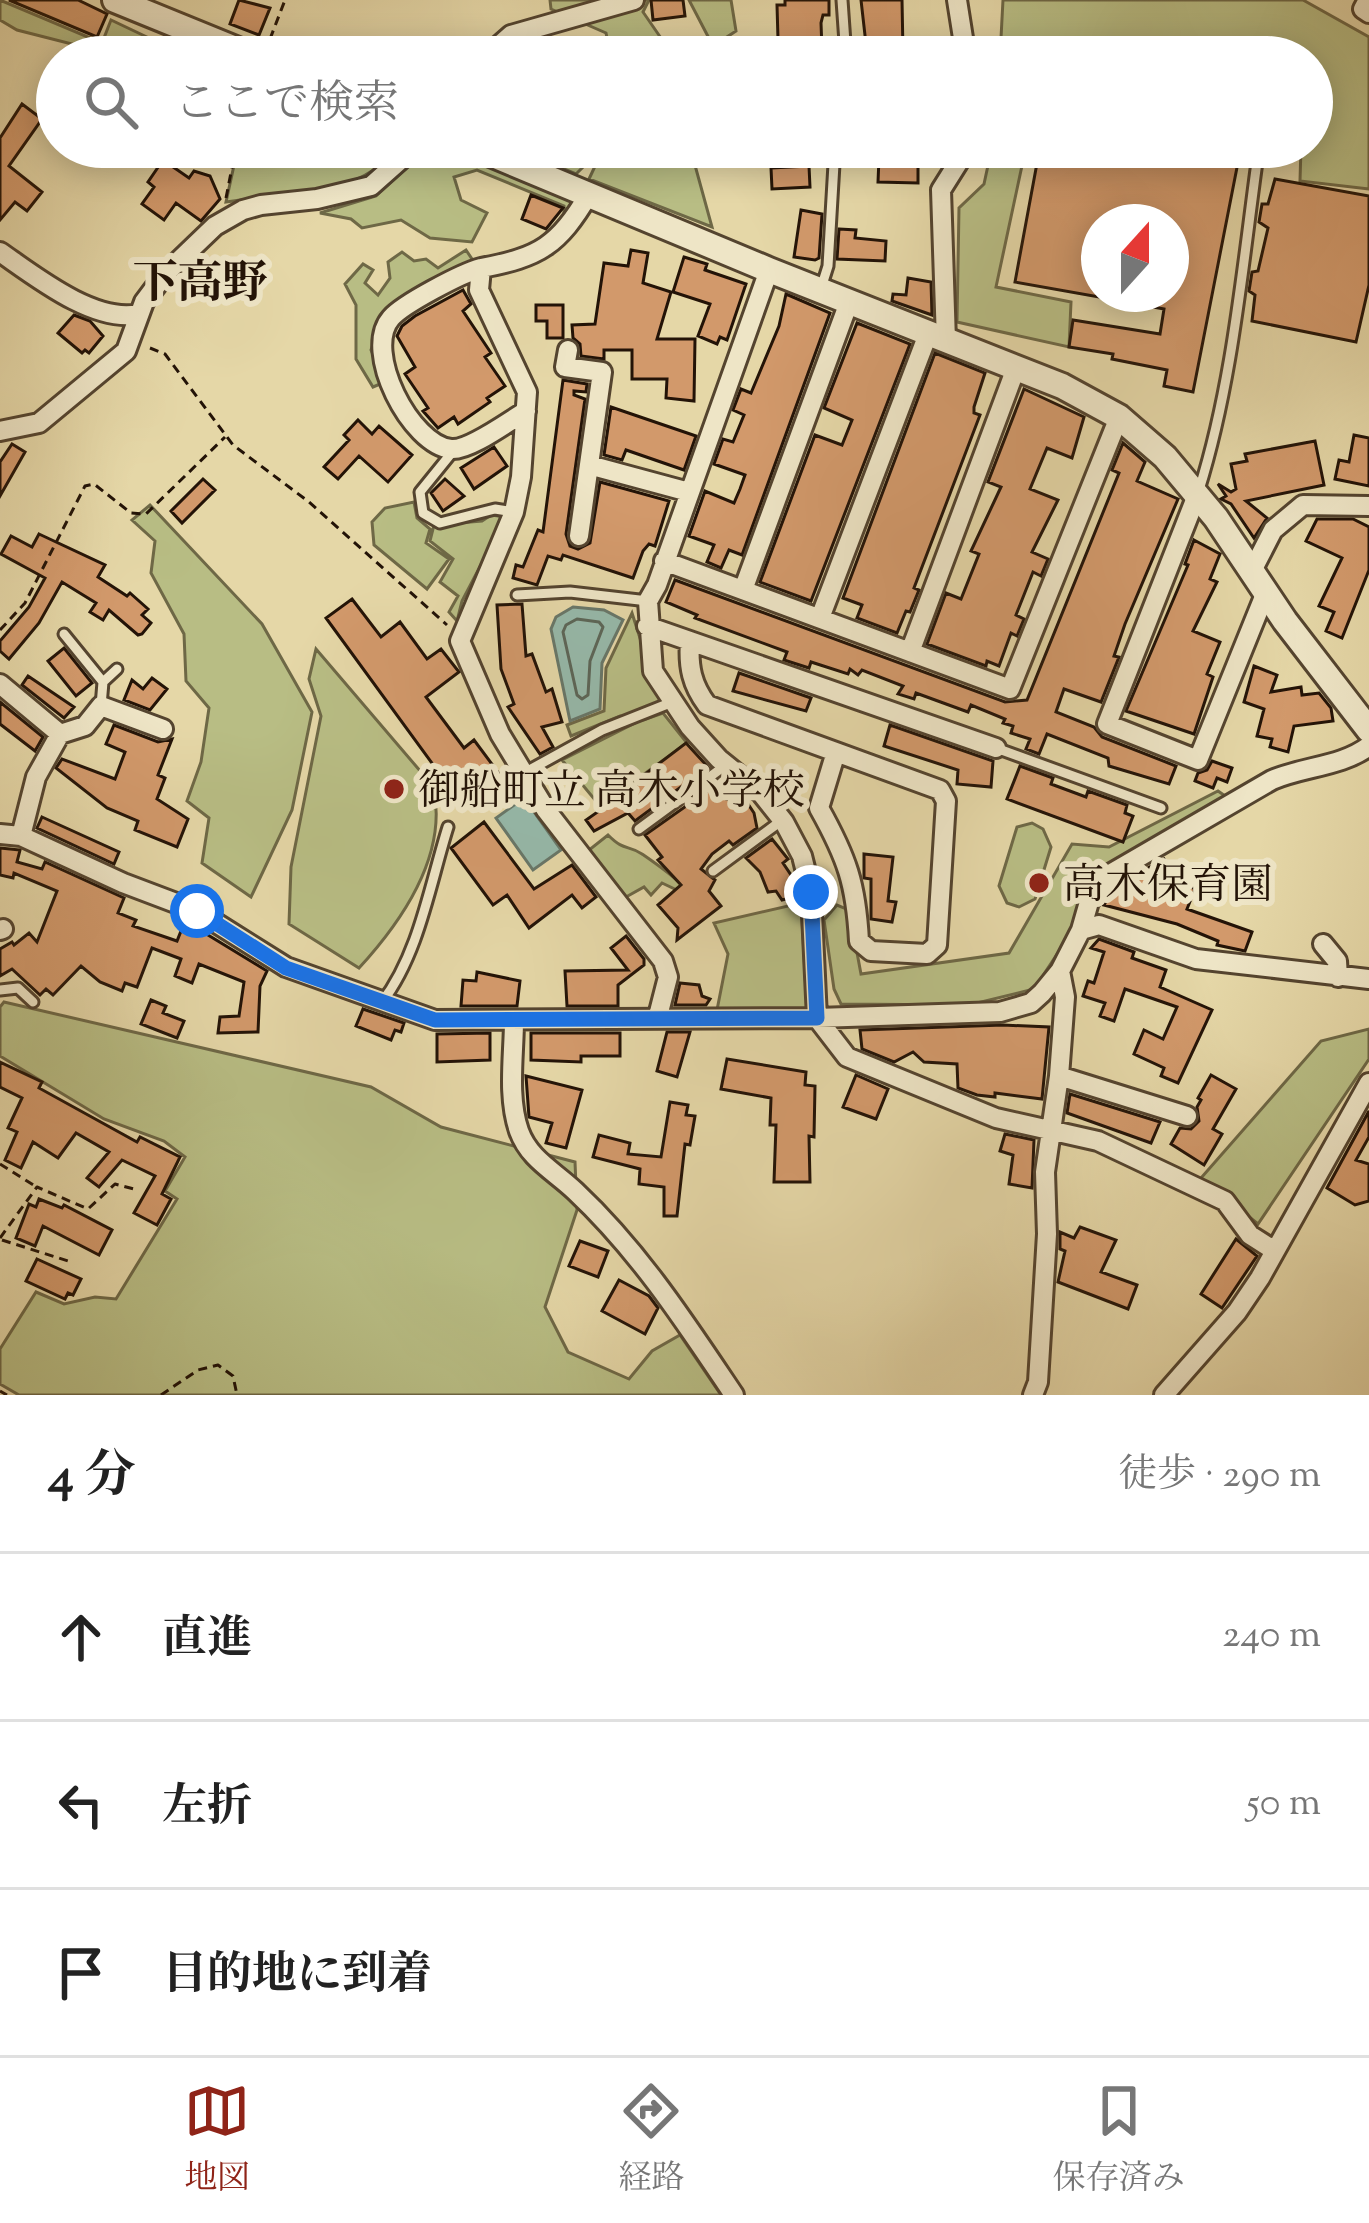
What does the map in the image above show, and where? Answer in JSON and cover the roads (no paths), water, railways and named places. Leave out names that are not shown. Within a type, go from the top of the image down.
[{"type":"street","points":[[116,0],[226,36]]},
{"type":"street","points":[[510,36],[634,0]]},
{"type":"street","points":[[957,0],[963,36]]},
{"type":"street","points":[[1367,0],[1363,9],[1369,13]]},
{"type":"street","points":[[0,430],[39,423],[126,350],[138,314],[164,274],[225,219],[260,205],[317,199],[371,186],[391,168]]},
{"type":"street","points":[[0,834],[21,836],[100,874],[197,911],[286,968],[435,1020],[1000,1012],[1031,1003],[1060,971],[1089,902],[1110,874],[1272,779],[1351,759],[1368,727],[1197,495],[1165,457],[1119,417],[1062,386],[525,168]]},
{"type":"street","points":[[820,618],[937,337],[941,190],[955,168]]},
{"type":"street","points":[[526,411],[454,450],[424,433],[402,404],[381,353],[384,332],[392,317],[464,272],[535,256],[571,225],[589,194]]},
{"type":"street","points":[[0,253],[78,300],[122,317],[138,314]]},
{"type":"street","points":[[481,268],[479,290],[527,392],[526,411],[514,512],[460,641],[500,734],[524,773],[579,856],[621,902],[663,961],[668,977],[658,1016]]},
{"type":"street","points":[[769,270],[648,601],[647,626],[653,670],[670,703],[726,765],[760,793],[802,856],[811,892],[817,1018],[847,1057],[996,1118],[1098,1141],[1225,1201],[1250,1235],[1275,1251]]},
{"type":"street","points":[[743,590],[849,302]]},
{"type":"street","points":[[568,350],[565,367],[602,372],[579,536]]},
{"type":"street","points":[[910,652],[1016,368]]},
{"type":"street","points":[[664,560],[1010,689],[1119,417]]},
{"type":"street","points":[[589,465],[689,492]]},
{"type":"street","points":[[1197,495],[1107,724],[1198,760],[1273,530],[1303,505],[1369,506]]},
{"type":"street","points":[[647,626],[996,748]]},
{"type":"street","points":[[690,641],[688,661],[695,689],[707,705],[836,752],[940,790],[946,801],[937,945],[927,954],[871,951],[859,941],[856,889],[840,845],[819,808],[836,752]]},
{"type":"street","points":[[0,684],[60,734]]},
{"type":"street","points":[[21,836],[36,777],[60,734],[85,725],[101,706],[164,730]]},
{"type":"street","points":[[1081,930],[1099,925],[1196,959],[1369,979]]},
{"type":"street","points":[[1323,944],[1337,961],[1338,977]]},
{"type":"street","points":[[1033,1395],[1038,1382],[1045,1276],[1045,1172],[1060,1076],[1065,997],[1060,971]]},
{"type":"street","points":[[514,1020],[513,1102],[530,1155],[616,1230],[648,1268],[734,1395]]},
{"type":"street","points":[[1060,1076],[1187,1117]]},
{"type":"street","points":[[1164,1395],[1237,1312],[1369,1083]]},
{"type":"lane","points":[[842,0],[844,36]]},
{"type":"lane","points":[[820,290],[828,266],[834,168]]},
{"type":"lane","points":[[1197,495],[1210,456],[1232,341],[1257,168]]},
{"type":"lane","points":[[454,450],[420,492],[423,513],[440,523],[494,509],[514,512]]},
{"type":"lane","points":[[517,596],[570,592],[648,601]]},
{"type":"lane","points":[[64,634],[103,682]]},
{"type":"lane","points":[[101,706],[103,682],[117,669]]},
{"type":"lane","points":[[524,773],[602,730],[670,703]]},
{"type":"lane","points":[[996,748],[1161,808]]},
{"type":"lane","points":[[639,830],[726,765]]},
{"type":"lane","points":[[713,872],[782,820]]},
{"type":"lane","points":[[382,1002],[398,981],[410,951],[448,827]]},
{"type":"lane","points":[[0,990],[17,988],[33,1002]]},
{"type":"water","points":[[573,607],[604,610],[623,620],[602,663],[600,709],[570,721],[551,629],[556,617]]},
{"type":"water","points":[[524,798],[561,850],[533,870],[496,818]]},
{"type":"place","name":"御船町立 高木小学校","points":[[394,789]]},
{"type":"place","name":"高木保育園","points":[[1039,883]]},
{"type":"district","name":"下高野","points":[[200,281]]}]
